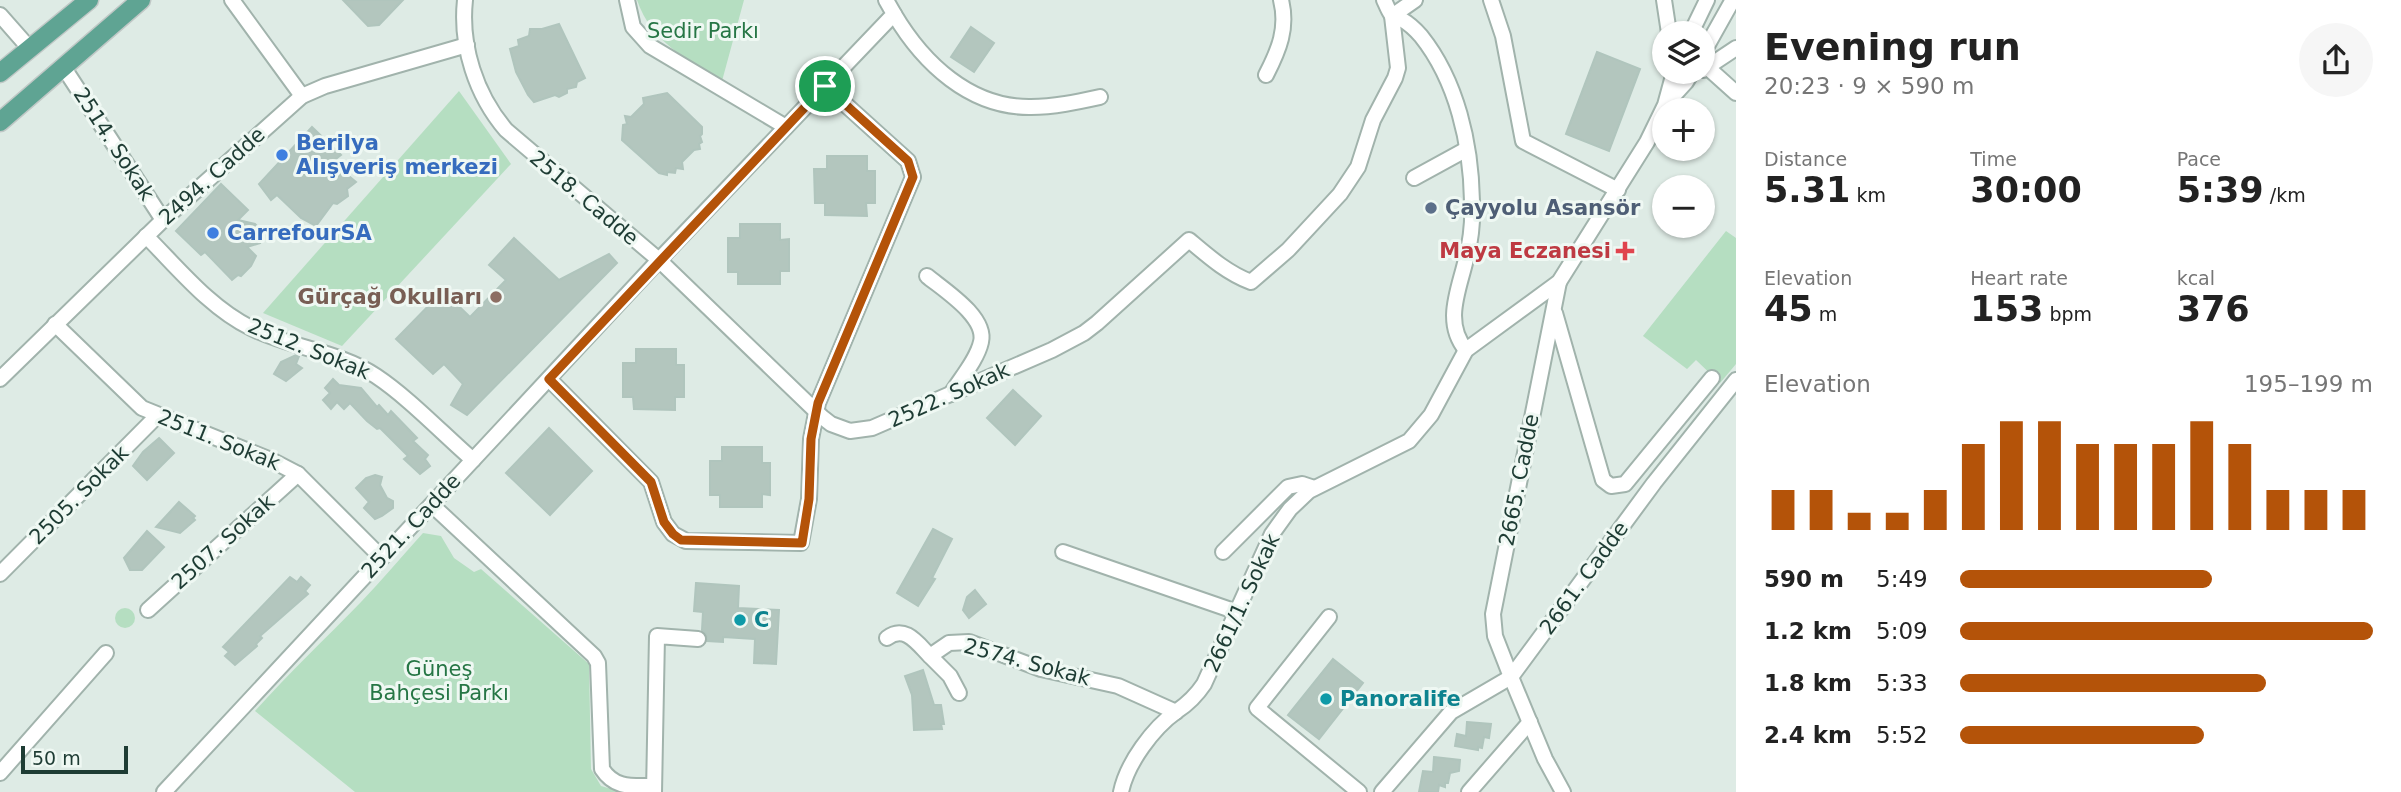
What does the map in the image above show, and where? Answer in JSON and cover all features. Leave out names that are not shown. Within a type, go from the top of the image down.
[{"type":"main road","points":[[0,73],[89,0]]},
{"type":"main road","points":[[0,122],[141,0]]},
{"type":"street","points":[[232,0],[302,96]]},
{"type":"street","name":"2518. Cadde","points":[[465,0],[467,45],[482,92],[506,130],[659,260],[894,14]]},
{"type":"street","points":[[627,0],[633,27],[650,46],[786,127]]},
{"type":"street","points":[[886,0],[906,36],[923,55],[961,88],[981,98],[1028,108],[1100,97]]},
{"type":"street","points":[[1266,75],[1276,55],[1283,31],[1281,0]]},
{"type":"street","points":[[1384,0],[1392,16],[1410,25],[1438,62],[1457,107],[1467,149],[1472,192],[1472,224],[1455,302],[1453,325],[1456,336],[1466,350]]},
{"type":"street","points":[[1392,16],[1415,0]]},
{"type":"street","points":[[1491,0],[1503,36],[1523,141],[1618,190]]},
{"type":"street","points":[[1664,0],[1667,21]]},
{"type":"street","points":[[1696,21],[1706,0]]},
{"type":"street","name":"2661/1. Sokak","points":[[1715,36],[1729,3]]},
{"type":"street","points":[[0,15],[30,49]]},
{"type":"street","name":"2522. Sokak","points":[[659,260],[816,411],[840,429],[861,431],[882,425],[1052,350],[1084,333],[1189,240],[1231,272],[1251,282],[1289,250],[1347,186],[1359,167],[1373,120],[1398,68],[1392,16]]},
{"type":"street","name":"2494. Cadde","points":[[2,371],[163,220],[302,96],[325,86],[467,45]]},
{"type":"street","name":"2661/1. Sokak","points":[[1715,59],[1736,48]]},
{"type":"street","name":"2514. Sokak","points":[[64,68],[163,220]]},
{"type":"street","points":[[1715,75],[1736,93]]},
{"type":"street","name":"2661/1. Sokak","points":[[1121,792],[1128,768],[1136,755],[1176,712],[1191,702],[1204,684],[1276,528],[1290,509],[1314,488],[1409,441],[1431,415],[1466,350],[1559,282],[1580,245],[1618,190],[1674,84]]},
{"type":"street","points":[[549,379],[651,482],[662,518],[673,534],[686,541],[802,543],[809,499],[811,439],[816,411],[826,380],[913,177],[908,161],[825,86]]},
{"type":"street","points":[[1414,178],[1467,149]]},
{"type":"street","name":"2512. Sokak","points":[[146,236],[219,307],[235,319],[276,338],[345,359],[376,375],[473,460]]},
{"type":"street","name":"2521. Cadde","points":[[164,792],[659,260]]},
{"type":"street","points":[[927,276],[969,312],[982,332],[977,352],[951,394]]},
{"type":"street","name":"2665. Cadde","points":[[1511,677],[1495,636],[1493,614],[1559,282]]},
{"type":"street","points":[[1553,308],[1604,480],[1611,486],[1625,484],[1712,378]]},
{"type":"street","name":"2511. Sokak","points":[[55,324],[131,399],[157,415],[271,460],[298,474],[381,558]]},
{"type":"street","name":"2661. Cadde","points":[[1511,677],[1654,483],[1736,380]]},
{"type":"street","name":"2505. Sokak","points":[[0,574],[157,415]]},
{"type":"street","name":"2507. Sokak","points":[[148,610],[298,474]]},
{"type":"street","points":[[1223,552],[1288,487],[1302,484],[1314,488]]},
{"type":"street","points":[[432,505],[578,638],[594,656],[598,663],[602,769],[610,779],[621,786],[654,789],[657,636],[698,639]]},
{"type":"street","points":[[1063,552],[1237,612]]},
{"type":"street","points":[[1329,617],[1257,708],[1359,792]]},
{"type":"street","name":"2574. Sokak","points":[[887,638],[898,632],[904,633],[930,656],[949,643],[976,643],[1041,668],[1118,686],[1176,712]]},
{"type":"street","points":[[0,773],[106,653]]},
{"type":"street","points":[[930,656],[950,676],[959,693]]},
{"type":"street","points":[[1382,792],[1451,712],[1511,677],[1563,792]]},
{"type":"street","points":[[1468,792],[1484,785],[1530,722]]},
{"type":"green space","name":"Sedir Parkı","points":[[637,0],[744,0],[722,81],[683,57],[661,38],[643,15]]},
{"type":"green space","points":[[459,91],[511,164],[342,346],[263,313]]},
{"type":"green space","points":[[1726,231],[1736,238],[1736,364],[1720,383],[1696,360],[1687,369],[1643,336]]},
{"type":"green space","name":"Güneş Bahçesi Parkı","points":[[423,533],[441,536],[454,558],[474,572],[481,569],[589,664],[591,769],[601,786],[622,792],[355,792],[255,711],[361,602]]},
{"type":"green space","points":[[125,608],[132,611],[135,618],[132,625],[125,628],[118,625],[115,618],[118,611]]},
{"type":"building","points":[[343,0],[403,0],[379,25],[368,26]]},
{"type":"building","points":[[559,24],[585,78],[559,97],[555,95],[534,102],[516,72],[510,49],[519,46],[518,40],[529,36],[530,29]]},
{"type":"building","points":[[971,27],[994,43],[974,72],[951,57]]},
{"type":"building","points":[[1597,52],[1640,69],[1609,151],[1566,134]]},
{"type":"building","points":[[667,93],[702,127],[702,142],[699,144],[700,149],[694,150],[682,162],[683,169],[676,168],[675,173],[667,172],[667,175],[659,173],[622,140],[623,125],[627,124],[625,116],[631,117],[644,104],[643,98]]},
{"type":"building","points":[[312,127],[341,155],[332,162],[356,182],[347,189],[348,196],[337,204],[333,203],[316,226],[301,218],[277,195],[271,200],[259,184]]},
{"type":"building","points":[[827,156],[867,156],[867,171],[875,171],[875,203],[866,203],[867,216],[825,215],[825,203],[815,203],[814,169],[827,169]]},
{"type":"building","points":[[221,184],[248,210],[238,220],[258,227],[260,243],[247,247],[256,256],[241,276],[238,275],[232,280],[205,252],[201,255],[176,231]]},
{"type":"building","points":[[740,224],[780,224],[780,240],[789,239],[789,271],[780,271],[780,284],[738,284],[738,272],[728,272],[728,238],[740,238]]},
{"type":"building","name":"Gürçağ Okulları","points":[[514,238],[559,280],[609,254],[617,263],[467,415],[451,405],[463,384],[444,364],[433,374],[396,339],[443,291],[470,317],[506,280],[489,265]]},
{"type":"building","points":[[636,349],[676,349],[676,365],[684,365],[684,397],[675,397],[675,410],[634,409],[633,397],[623,397],[623,363],[636,363]]},
{"type":"building","points":[[299,356],[296,364],[302,368],[286,381],[274,374],[281,362]]},
{"type":"building","points":[[333,379],[339,385],[361,388],[377,407],[379,405],[388,415],[391,411],[417,438],[413,441],[428,455],[425,459],[430,466],[420,474],[404,459],[408,456],[350,403],[344,409],[337,402],[331,409],[323,400],[330,393],[325,388]]},
{"type":"building","points":[[1013,390],[1041,416],[1015,445],[987,418]]},
{"type":"building","points":[[549,428],[592,471],[550,515],[506,473]]},
{"type":"building","points":[[159,438],[174,453],[147,480],[133,466],[143,452]]},
{"type":"building","points":[[722,447],[762,447],[762,463],[770,463],[770,495],[762,494],[762,507],[720,507],[720,495],[710,495],[710,461],[722,461]]},
{"type":"building","points":[[375,475],[382,477],[380,485],[387,498],[393,501],[393,508],[375,519],[364,508],[369,502],[356,488],[366,478]]},
{"type":"building","points":[[179,502],[195,516],[195,520],[180,533],[156,527]]},
{"type":"building","points":[[933,529],[952,539],[932,578],[935,579],[918,606],[897,593]]},
{"type":"building","points":[[147,531],[164,547],[142,570],[130,570],[124,558]]},
{"type":"building","points":[[290,577],[297,582],[301,577],[310,585],[305,591],[308,594],[260,636],[262,638],[257,646],[235,665],[225,656],[229,652],[223,647]]},
{"type":"building","name":"C","points":[[696,583],[739,586],[738,608],[779,610],[776,664],[754,663],[755,639],[723,637],[723,642],[707,641],[702,630],[703,612],[694,611]]},
{"type":"building","points":[[975,590],[986,604],[969,618],[963,610],[967,597]]},
{"type":"building","name":"Panoralife","points":[[1333,659],[1363,683],[1319,739],[1288,715]]},
{"type":"building","points":[[923,670],[934,705],[941,705],[944,724],[941,724],[942,729],[914,730],[912,695],[905,676]]},
{"type":"building","points":[[1467,722],[1491,724],[1489,738],[1484,737],[1482,748],[1478,747],[1478,750],[1455,746],[1457,734],[1466,736]]},
{"type":"building","points":[[1434,757],[1460,760],[1459,771],[1450,773],[1448,783],[1445,783],[1445,787],[1439,785],[1438,792],[1419,792],[1423,771],[1433,772]]},
{"type":"place","name":"Berilya Alışveriş merkezi","points":[[282,155]]},
{"type":"place","name":"Çayyolu Asansör","points":[[1431,208]]},
{"type":"place","name":"CarrefourSA","points":[[213,233]]},
{"type":"place","name":"Maya Eczanesi","points":[[1625,251]]},
{"type":"place","name":"Gürçağ Okulları","points":[[496,297]]},
{"type":"place","name":"C","points":[[740,620]]},
{"type":"place","name":"Panoralife","points":[[1326,699]]},
{"type":"route","points":[[825,86],[908,161],[913,177],[826,380],[813,419],[808,512],[802,543],[681,540],[664,522],[654,485],[549,379],[825,86]]}]
